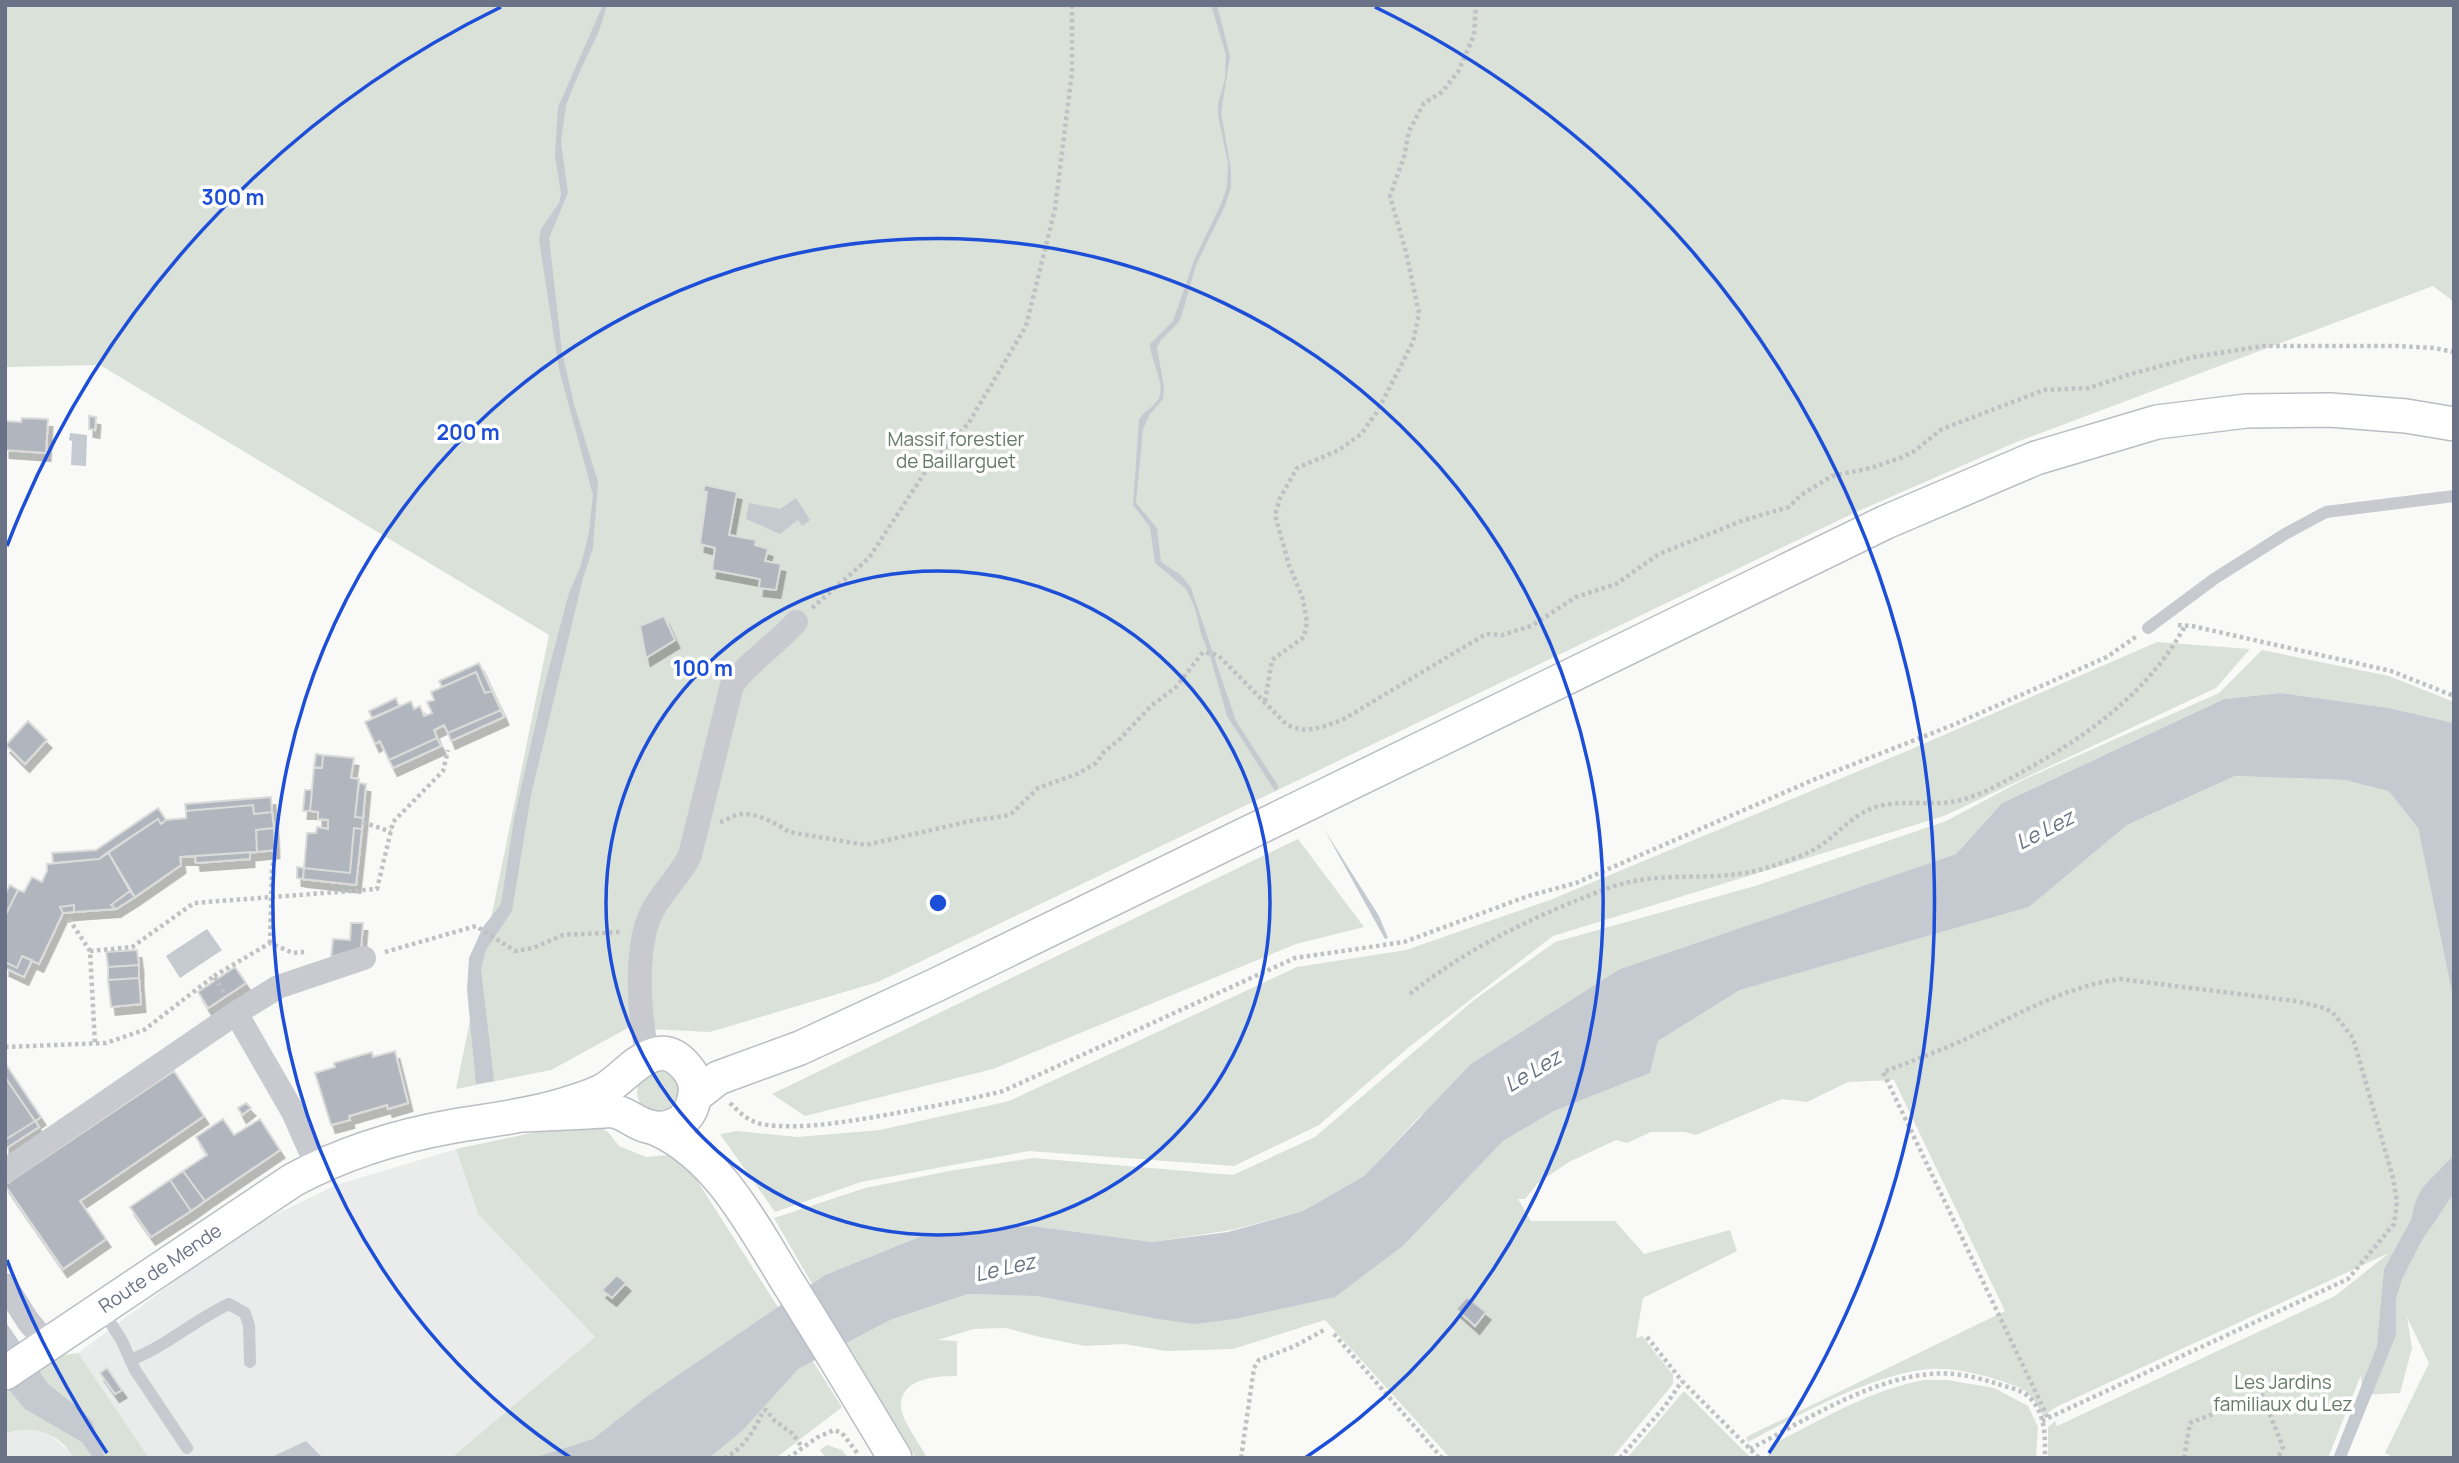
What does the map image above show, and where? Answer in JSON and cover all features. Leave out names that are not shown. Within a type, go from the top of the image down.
[{"type":"main road","points":[[680,1112],[718,1078],[800,1048],[898,1002],[1886,522],[2036,458],[2157,422],[2246,411],[2330,410],[2406,416],[2454,424]]},
{"type":"main road","points":[[653,1061],[711,1061],[814,1033],[898,1002]]},
{"type":"main road","points":[[653,1061],[692,1076],[680,1112]]},
{"type":"main road","name":"Route de Mende","points":[[523,1115],[599,1092],[653,1061]]},
{"type":"main road","name":"Route de Mende","points":[[5,1373],[293,1180],[317,1167],[390,1140],[523,1115],[614,1111],[680,1112],[676,1137],[703,1161],[731,1193],[895,1458]]},
{"type":"street","points":[[653,1061],[640,1013],[646,926],[653,908],[687,862],[732,685],[745,668],[780,640],[796,622]]},
{"type":"street","points":[[5,1171],[231,1005],[364,958]]},
{"type":"street","points":[[231,1005],[293,1112],[317,1167]]},
{"type":"street","points":[[5,1285],[28,1321],[48,1345]]},
{"type":"lane","points":[[2148,628],[2214,579],[2326,512],[2454,496]]},
{"type":"lane","points":[[130,1360],[152,1352],[207,1314],[229,1304],[245,1313],[249,1326],[250,1362]]},
{"type":"lane","points":[[101,1307],[122,1341],[135,1370],[187,1448]]},
{"type":"path","points":[[796,622],[869,558],[931,463],[968,424],[1026,326],[1055,209],[1072,72],[1072,5]]},
{"type":"path","points":[[1265,702],[1272,660],[1304,637],[1307,622],[1303,598],[1289,565],[1275,515],[1280,498],[1297,468],[1339,450],[1361,434],[1377,412],[1413,342],[1419,313],[1406,251],[1390,196],[1404,157],[1409,131],[1424,103],[1442,92],[1458,72],[1474,36],[1476,5]]},
{"type":"path","points":[[698,823],[721,822],[738,814],[750,815],[778,824],[789,832],[866,845],[975,820],[1005,816],[1012,813],[1038,789],[1077,775],[1096,763],[1151,706],[1177,687],[1203,652],[1218,655],[1286,724],[1306,731],[1342,720],[1486,634],[1502,635],[1531,625],[1576,597],[1616,584],[1659,554],[1744,520],[1789,507],[1801,495],[1832,476],[1871,468],[1900,458],[1913,452],[1942,429],[2044,390],[2089,388],[2194,358],[2263,346],[2397,346],[2454,352]]},
{"type":"path","points":[[1410,994],[1437,972],[1501,933],[1628,882],[1763,869],[1811,851],[1849,821],[1877,806],[1909,802],[1940,803],[1979,794],[2041,762],[2116,710],[2168,652],[2185,625]]},
{"type":"path","points":[[680,1112],[762,1124],[802,1125],[855,1121],[970,1100],[1003,1091],[1295,958],[1404,942],[1528,896],[1576,883],[1813,780],[1953,725],[2107,657],[2148,628],[2185,625],[2391,671],[2454,696]]},
{"type":"path","points":[[90,951],[132,947],[194,903],[377,889],[393,822],[443,771],[448,750]]},
{"type":"path","points":[[363,822],[391,832]]},
{"type":"path","points":[[270,943],[272,867],[277,852]]},
{"type":"path","points":[[69,919],[90,951],[95,1044]]},
{"type":"path","points":[[364,958],[476,926],[515,951],[533,948],[563,935],[637,931],[646,926]]},
{"type":"path","points":[[270,943],[293,953],[312,952]]},
{"type":"path","points":[[5,1047],[106,1043],[144,1030],[214,976],[270,943]]},
{"type":"path","points":[[214,976],[231,1005]]},
{"type":"path","points":[[2042,1421],[2348,1279],[2394,1224],[2396,1190],[2353,1038],[2334,1014],[2325,1008],[2264,996],[2120,979],[2061,993],[1958,1042],[1884,1072],[2048,1418]]},
{"type":"path","points":[[1241,1458],[1254,1368],[1259,1360],[1295,1346],[1324,1330]]},
{"type":"path","points":[[1334,1334],[1443,1458]]},
{"type":"path","points":[[1647,1337],[1682,1381],[1759,1458]]},
{"type":"path","points":[[1750,1449],[1859,1395],[1894,1381],[1925,1375],[1952,1374],[1981,1379],[2029,1397],[2042,1421],[2045,1458]]},
{"type":"path","points":[[1620,1458],[1682,1381]]},
{"type":"path","points":[[2184,1458],[2190,1423],[2262,1395],[2283,1447],[2278,1458]]},
{"type":"path","points":[[724,1458],[754,1431],[763,1411],[766,1410],[775,1421],[793,1434],[802,1447]]},
{"type":"path","points":[[788,1458],[818,1437],[834,1430],[838,1431],[861,1458]]},
{"type":"shaded area","points":[[456,1149],[478,1214],[595,1337],[451,1458],[149,1458],[78,1353],[244,1230],[336,1185]]},
{"type":"shaded area","points":[[29,1428],[49,1434],[74,1458],[5,1458],[5,1434]]},
{"type":"green space","name":"Massif forestier de Baillarguet","points":[[5,5],[2454,5],[2454,302],[2433,286],[2014,443],[1854,513],[878,982],[710,1032],[628,1028],[551,1070],[456,1089],[549,635],[100,365],[5,367]]},
{"type":"green space","points":[[2157,642],[2250,649],[2216,688],[1944,816],[1553,936],[1409,1047],[1319,1125],[1234,1166],[1029,1151],[861,1182],[775,1212],[720,1134],[737,1131],[798,1137],[880,1130],[1009,1101],[1297,967],[1406,950],[1550,900],[1914,748]]},
{"type":"green space","points":[[2262,650],[2389,676],[2454,702],[2454,723],[2389,708],[2280,693],[2224,699],[2002,803],[1956,854],[1620,969],[1419,1117],[1364,1176],[1303,1211],[1232,1230],[1152,1242],[1032,1226],[924,1235],[825,1275],[812,1284],[774,1218],[865,1188],[1033,1158],[1233,1175],[1315,1137],[1474,1000],[1555,942],[1755,886],[1946,821],[2023,780],[2219,693]]},
{"type":"green space","name":"Les Jardins familiaux du Lez","points":[[2235,776],[2345,780],[2387,787],[2418,828],[2454,1002],[2454,1458],[2395,1458],[2385,1453],[2429,1363],[2407,1317],[2412,1348],[2400,1393],[2362,1395],[2361,1375],[2328,1458],[2048,1458],[2048,1427],[2055,1421],[2057,1426],[2335,1296],[2389,1253],[2056,1407],[2043,1416],[2034,1400],[2019,1387],[1971,1373],[1931,1369],[1909,1372],[1861,1387],[1813,1408],[1748,1442],[1746,1437],[2005,1311],[1894,1080],[1848,1082],[1807,1102],[1782,1099],[1696,1135],[1685,1132],[1651,1132],[1627,1143],[1616,1140],[1569,1162],[1538,1183],[1525,1199],[1518,1199],[1531,1221],[1615,1221],[1644,1254],[1730,1230],[1737,1251],[1643,1298],[1636,1338],[1642,1336],[1673,1375],[1673,1384],[1612,1458],[1450,1458],[1325,1320],[1233,1349],[1166,1351],[1124,1344],[1085,1346],[1006,1328],[973,1329],[938,1340],[957,1341],[957,1376],[920,1381],[906,1390],[902,1398],[901,1408],[905,1419],[927,1458],[916,1458],[845,1344],[890,1320],[968,1294],[1037,1296],[1152,1318],[1404,1245],[1503,1141],[1554,1111],[1650,1073],[1658,1041],[1740,990],[2029,907],[2127,825]]},
{"type":"green space","points":[[1298,839],[1364,927],[1296,944],[993,1069],[805,1116],[772,1094]]},
{"type":"green space","points":[[658,1071],[673,1077],[679,1092],[673,1107],[658,1113],[643,1107],[637,1092],[643,1077]]},
{"type":"green space","points":[[592,1120],[609,1133],[619,1146],[646,1157],[680,1154],[842,1407],[776,1458],[451,1458],[595,1337],[478,1214],[456,1149]]},
{"type":"green space","points":[[78,1353],[149,1458],[74,1458],[60,1442],[44,1432],[25,1430],[5,1434],[5,1393],[63,1355]]},
{"type":"green space","points":[[1924,1380],[1947,1380],[1994,1388],[2028,1406],[2038,1427],[2036,1458],[1770,1458],[1768,1455],[1773,1444],[1846,1407],[1884,1391]]},
{"type":"green space","points":[[1684,1391],[1751,1458],[1627,1458]]},
{"type":"green space","points":[[827,1445],[842,1450],[848,1458],[826,1458],[820,1450]]},
{"type":"water","points":[[603,5],[607,5],[599,31],[566,105],[561,142],[568,193],[549,238],[562,352],[574,404],[598,482],[593,548],[583,578],[531,795],[512,911],[486,950],[481,969],[494,1081],[476,1084],[467,990],[469,958],[483,927],[501,904],[514,819],[543,691],[569,593],[580,568],[589,533],[593,495],[559,369],[539,240],[541,229],[559,203],[561,194],[555,155],[558,107]]},
{"type":"water","points":[[1211,5],[1217,5],[1230,56],[1221,113],[1231,169],[1231,187],[1225,206],[1196,265],[1181,318],[1157,348],[1164,387],[1163,399],[1150,414],[1143,429],[1136,503],[1157,528],[1161,562],[1181,575],[1191,588],[1236,721],[1279,787],[1275,791],[1227,716],[1195,608],[1186,589],[1155,563],[1150,527],[1133,505],[1139,420],[1158,400],[1161,387],[1150,344],[1173,321],[1195,258],[1227,187],[1228,163],[1218,115],[1225,79],[1226,55]]},
{"type":"water","points":[[70,433],[87,435],[86,466],[71,465]]},
{"type":"water","points":[[796,498],[810,520],[802,526],[798,520],[780,534],[746,519],[749,503],[780,509]]},
{"type":"water","name":"Le Lez","points":[[2280,693],[2389,708],[2454,723],[2454,1002],[2418,828],[2389,791],[2345,780],[2235,776],[2127,825],[2029,907],[1740,990],[1658,1041],[1650,1073],[1554,1111],[1503,1141],[1404,1245],[1335,1297],[1234,1319],[1195,1324],[1037,1296],[968,1294],[890,1320],[798,1369],[743,1430],[709,1458],[534,1458],[593,1439],[649,1395],[825,1275],[924,1235],[1032,1226],[1152,1242],[1228,1232],[1303,1211],[1364,1176],[1471,1064],[1620,969],[1956,854],[2002,803],[2224,699]]},
{"type":"water","points":[[1324,829],[1379,916],[1388,938],[1385,939]]},
{"type":"water","points":[[207,929],[222,950],[180,978],[166,956]]},
{"type":"water","points":[[2454,1155],[2454,1193],[2422,1240],[2402,1279],[2396,1298],[2396,1335],[2346,1458],[2333,1458],[2377,1346],[2384,1269],[2411,1220],[2422,1188]]},
{"type":"water","points":[[5,1321],[48,1384],[79,1407],[92,1421],[105,1458],[93,1458],[82,1442],[25,1409],[5,1385]]},
{"type":"water","points":[[306,1441],[323,1458],[272,1458],[276,1455]]},
{"type":"building","points":[[89,416],[96,417],[95,430],[89,429]]},
{"type":"building","points":[[22,418],[48,419],[46,453],[5,450],[5,421],[21,422]]},
{"type":"building","points":[[705,485],[737,492],[729,535],[756,540],[755,545],[768,549],[765,561],[781,564],[776,590],[759,588],[760,579],[712,570],[715,548],[700,544],[707,492],[703,491]]},
{"type":"building","points":[[664,616],[675,640],[646,658],[640,626]]},
{"type":"building","points":[[479,663],[492,691],[485,693],[476,672],[442,687],[439,681]]},
{"type":"building","points":[[476,672],[485,693],[492,691],[501,710],[448,733],[444,725],[434,730],[437,738],[389,760],[380,741],[375,744],[365,722],[411,701],[414,709],[420,706],[424,716],[432,713],[427,702],[434,700],[431,692]]},
{"type":"building","points":[[396,698],[399,706],[372,718],[369,711]]},
{"type":"building","points":[[501,710],[504,717],[451,741],[448,733]]},
{"type":"building","points":[[28,721],[47,740],[25,764],[6,745]]},
{"type":"building","points":[[437,738],[441,746],[393,768],[389,760]]},
{"type":"building","points":[[316,754],[323,755],[322,768],[314,767]]},
{"type":"building","points":[[323,755],[354,758],[351,778],[359,779],[355,817],[363,818],[362,829],[354,828],[350,873],[304,868],[307,833],[316,833],[317,827],[328,829],[328,820],[318,819],[318,812],[310,811],[314,767],[322,768]]},
{"type":"building","points":[[359,783],[366,784],[363,818],[355,817]]},
{"type":"building","points":[[305,790],[312,790],[310,811],[303,811]]},
{"type":"building","points":[[271,797],[272,812],[254,814],[253,805],[186,811],[185,804]]},
{"type":"building","points":[[253,805],[254,814],[272,812],[274,828],[256,830],[257,852],[180,857],[181,865],[135,897],[108,852],[158,819],[161,824],[166,820],[186,818],[186,811]]},
{"type":"building","points":[[158,808],[166,820],[161,824],[158,819],[99,859],[53,863],[52,853],[96,850]]},
{"type":"building","points":[[274,828],[275,850],[257,852],[256,830]]},
{"type":"building","points":[[354,828],[362,829],[356,885],[303,879],[304,868],[350,873]]},
{"type":"building","points":[[108,852],[130,891],[111,905],[116,909],[74,912],[74,905],[60,907],[63,913],[39,964],[22,956],[17,968],[5,962],[5,916],[18,890],[24,892],[32,877],[42,882],[47,864],[99,859]]},
{"type":"building","points":[[250,852],[250,859],[196,863],[195,856]]},
{"type":"building","points":[[297,867],[304,868],[303,879],[297,878]]},
{"type":"building","points":[[10,885],[18,890],[5,916],[5,894]]},
{"type":"building","points":[[130,891],[135,897],[116,909],[111,905]]},
{"type":"building","points":[[74,905],[74,912],[63,913],[60,907]]},
{"type":"building","points":[[351,923],[363,923],[361,948],[331,957],[333,939],[350,940]]},
{"type":"building","points":[[137,950],[139,965],[108,967],[106,952]]},
{"type":"building","points":[[22,956],[32,960],[24,977],[5,968],[5,962],[17,968]]},
{"type":"building","points":[[139,965],[139,978],[108,980],[108,967]]},
{"type":"building","points":[[235,967],[246,983],[208,1008],[198,992]]},
{"type":"building","points":[[139,978],[141,1004],[111,1007],[108,980]]},
{"type":"building","points":[[395,1051],[408,1103],[388,1109],[387,1105],[349,1116],[350,1120],[331,1125],[315,1073],[335,1067],[334,1063],[372,1052],[373,1057]]},
{"type":"building","points":[[5,1063],[41,1117],[35,1121],[5,1077]]},
{"type":"building","points":[[174,1071],[204,1116],[80,1201],[106,1239],[63,1269],[5,1185]]},
{"type":"building","points":[[5,1077],[35,1121],[5,1140]]},
{"type":"building","points":[[246,1103],[251,1108],[242,1115],[238,1108]]},
{"type":"building","points":[[223,1119],[234,1135],[260,1119],[280,1150],[205,1201],[183,1171],[207,1155],[196,1137]]},
{"type":"building","points":[[35,1121],[39,1127],[5,1149],[5,1140]]},
{"type":"building","points":[[183,1171],[205,1201],[191,1211],[170,1180]]},
{"type":"building","points":[[170,1180],[191,1211],[151,1237],[130,1207]]},
{"type":"building","points":[[617,1275],[626,1283],[612,1298],[602,1290]]},
{"type":"building","points":[[1467,1297],[1486,1312],[1475,1326],[1456,1309]]},
{"type":"building","points":[[107,1368],[122,1390],[115,1394],[100,1373]]}]
